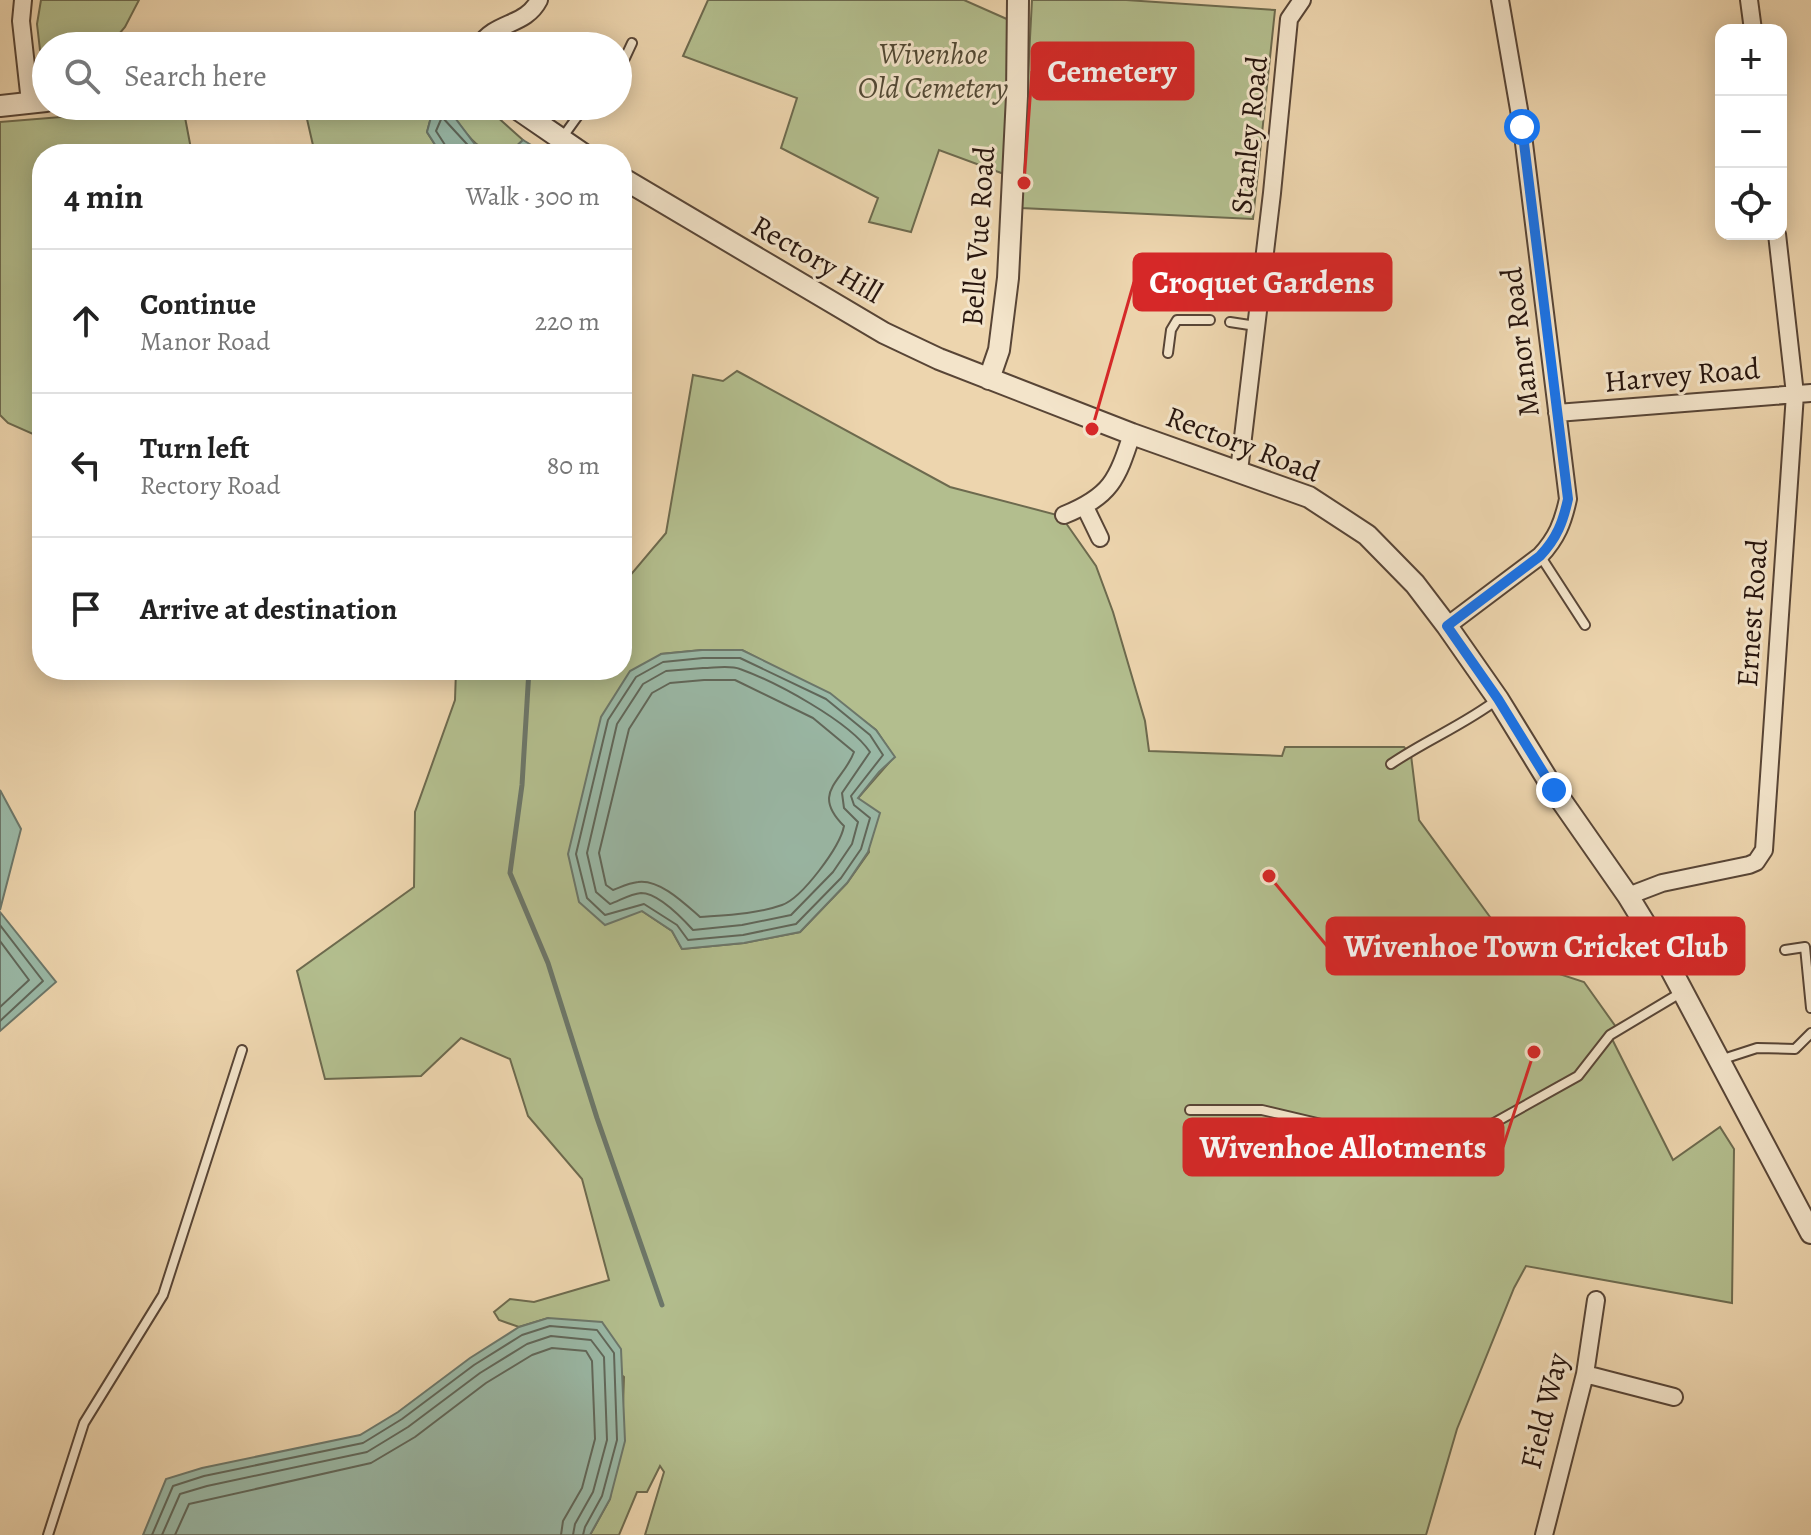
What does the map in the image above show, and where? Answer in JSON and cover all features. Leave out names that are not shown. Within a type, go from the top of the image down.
[{"type":"street","points":[[23,0],[21,21],[32,73]]},
{"type":"street","points":[[490,32],[530,14],[539,0]]},
{"type":"street","name":"Belle Vue Road","points":[[989,379],[999,350],[1007,291],[1017,96],[1018,0]]},
{"type":"street","name":"Stanley Road","points":[[1239,471],[1274,177],[1289,19],[1302,0]]},
{"type":"street","name":"Manor Road","points":[[1447,626],[1540,556],[1562,525],[1568,499],[1522,127],[1500,0]]},
{"type":"street","points":[[1749,0],[1752,24]]},
{"type":"street","points":[[0,106],[32,102]]},
{"type":"street","points":[[533,120],[568,144]]},
{"type":"street","name":"Rectory Hill","points":[[632,184],[884,333],[989,379]]},
{"type":"street","name":"Ernest Road","points":[[1628,896],[1642,888],[1749,865],[1756,862],[1764,850],[1803,394],[1778,240]]},
{"type":"street","name":"Rectory Road","points":[[989,379],[1309,497],[1367,535],[1415,584],[1498,699],[1554,790],[1628,896],[1811,1233]]},
{"type":"street","name":"Harvey Road","points":[[1557,413],[1803,394]]},
{"type":"street","points":[[1064,515],[1085,507],[1114,483],[1132,434]]},
{"type":"street","points":[[1085,507],[1100,538]]},
{"type":"street","name":"Field Way","points":[[1544,1535],[1585,1374],[1596,1300]]},
{"type":"street","points":[[1585,1374],[1674,1397]]},
{"type":"lane","points":[[561,139],[575,120]]},
{"type":"lane","points":[[1168,353],[1171,330],[1177,320],[1210,320]]},
{"type":"lane","points":[[1230,322],[1256,326]]},
{"type":"lane","points":[[1540,556],[1585,625]]},
{"type":"lane","points":[[1391,764],[1476,716],[1498,699]]},
{"type":"lane","points":[[1785,950],[1808,947],[1811,1008]]},
{"type":"lane","points":[[1190,1110],[1262,1110],[1423,1148],[1451,1147],[1578,1076],[1610,1035],[1682,992]]},
{"type":"lane","points":[[1719,1060],[1757,1048],[1795,1049],[1811,1033]]},
{"type":"lane","points":[[48,1535],[84,1423],[163,1295],[242,1050]]},
{"type":"green space","points":[[41,0],[139,0],[121,32],[38,32]]},
{"type":"green space","name":"Wivenhoe Old Cemetery","points":[[708,0],[964,0],[1009,20],[1004,174],[939,150],[911,232],[869,222],[878,198],[781,148],[797,98],[683,56]]},
{"type":"green space","points":[[1032,0],[1126,0],[1275,10],[1253,219],[1021,208]]},
{"type":"green space","points":[[185,120],[190,144],[32,144],[32,434],[8,423],[0,415],[0,122]]},
{"type":"green space","points":[[307,120],[430,120],[427,132],[435,144],[313,144]]},
{"type":"green space","points":[[456,120],[501,120],[523,140],[519,144],[477,144]]},
{"type":"green space","points":[[737,371],[950,487],[1061,516],[1096,566],[1145,721],[1149,751],[1282,756],[1285,747],[1404,747],[1411,755],[1419,820],[1523,962],[1584,982],[1616,1027],[1610,1035],[1673,1160],[1720,1127],[1734,1149],[1732,1303],[1526,1266],[1514,1288],[1457,1429],[1426,1535],[645,1535],[664,1472],[660,1466],[647,1492],[637,1492],[619,1535],[590,1535],[610,1499],[624,1377],[548,1318],[519,1327],[499,1320],[494,1312],[510,1299],[534,1302],[609,1280],[582,1179],[528,1116],[510,1059],[461,1038],[421,1076],[325,1079],[297,971],[414,887],[415,812],[455,700],[456,680],[632,680],[632,573],[666,533],[693,375],[723,381]],"holes":[[[742,650],[856,715],[876,730],[894,757],[858,798],[869,852],[847,883],[800,932],[744,943],[682,949],[672,931],[642,911],[661,654]]]},
{"type":"water","points":[[430,120],[457,120],[475,144],[435,144],[427,132]]},
{"type":"water","points":[[742,650],[830,693],[876,730],[895,757],[858,798],[880,813],[868,852],[847,883],[800,932],[744,943],[682,949],[672,931],[642,911],[605,925],[579,902],[568,854],[601,717],[624,680],[632,680],[632,670],[661,654]]},
{"type":"water","points":[[0,790],[21,829],[0,910]]},
{"type":"water","points":[[0,912],[56,982],[0,1031]]},
{"type":"water","points":[[548,1318],[602,1322],[621,1349],[625,1441],[610,1499],[590,1535],[143,1535],[166,1479],[202,1468],[360,1435],[519,1327]]},
{"type":"waterway","points":[[528,680],[522,785],[510,873],[548,963],[597,1118],[662,1305]]},
{"type":"place","name":"Cemetery","points":[[1024,183]]},
{"type":"place","name":"Croquet Gardens","points":[[1092,429]]},
{"type":"place","name":"Wivenhoe Town Cricket Club","points":[[1269,876]]},
{"type":"place","name":"Wivenhoe Allotments","points":[[1534,1052]]},
{"type":"route","points":[[1522,127],[1568,499],[1562,525],[1540,556],[1447,626],[1498,699],[1554,790]]}]
